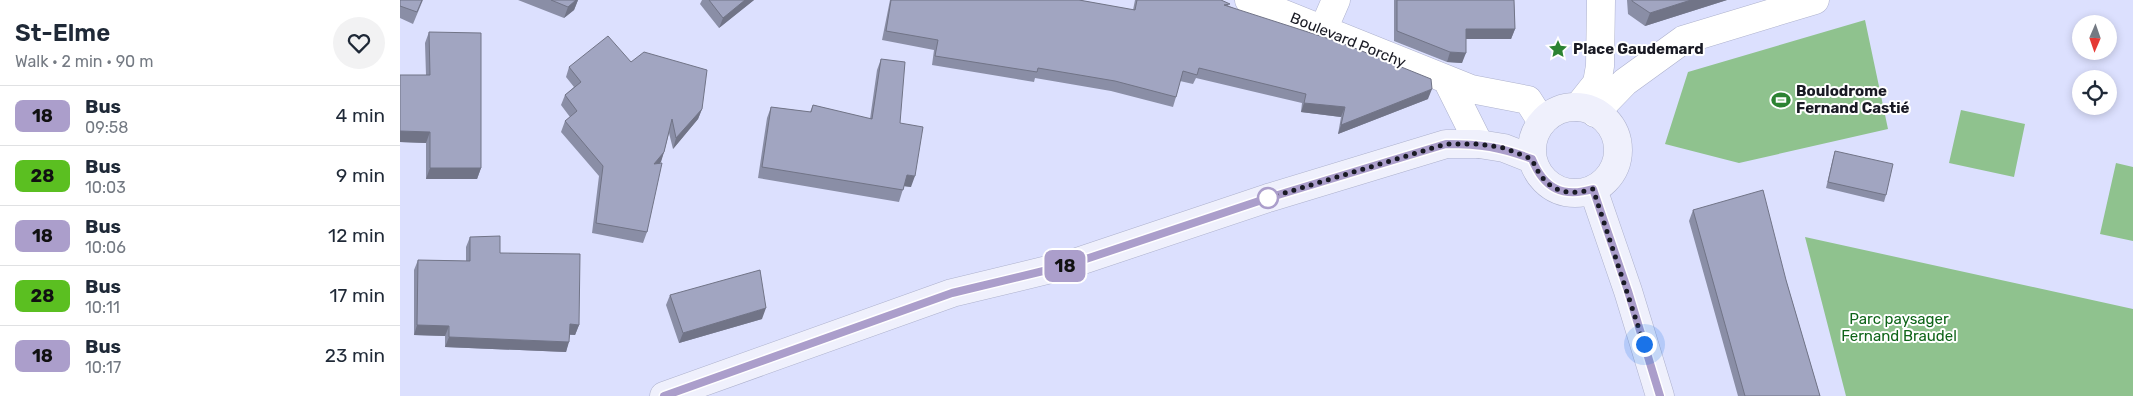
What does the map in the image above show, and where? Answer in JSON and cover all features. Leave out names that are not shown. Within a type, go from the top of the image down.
[{"type":"street","name":"Boulevard Porchy","points":[[1249,0],[1471,89],[1528,100],[1542,122]]},
{"type":"street","points":[[1323,30],[1336,0]]},
{"type":"street","points":[[1586,110],[1600,66],[1601,0]]},
{"type":"street","points":[[1586,110],[1683,40],[1815,0]]},
{"type":"street","points":[[1447,80],[1474,130],[1479,144]]},
{"type":"street","points":[[1565,108],[1586,110],[1605,119],[1612,129],[1618,153],[1610,175],[1593,189],[1580,193],[1567,193],[1555,189],[1537,171],[1532,159],[1532,146],[1535,133],[1542,122],[1552,113],[1565,108]]},
{"type":"street","points":[[664,396],[952,293],[1068,265],[1268,198],[1446,144],[1479,144],[1504,148],[1532,159]]},
{"type":"street","points":[[1593,189],[1628,291],[1660,396]]},
{"type":"green space","name":"Boulodrome Fernand Castié","points":[[1865,20],[1888,129],[1739,163],[1665,144],[1688,72]]},
{"type":"green space","points":[[1961,110],[2025,124],[2014,177],[1949,163]]},
{"type":"green space","points":[[2116,163],[2133,167],[2133,241],[2100,234]]},
{"type":"green space","name":"Parc paysager Fernand Braudel","points":[[1805,237],[2133,309],[2133,396],[1846,396]]},
{"type":"building","points":[[400,0],[422,0],[417,12],[400,6]]},
{"type":"building","points":[[551,0],[576,0],[568,7]]},
{"type":"building","points":[[709,0],[745,0],[723,18]]},
{"type":"building","points":[[891,0],[1079,0],[1135,10],[1137,0],[1221,0],[1230,4],[1224,5],[1342,43],[1431,79],[1432,89],[1341,125],[1345,107],[1304,103],[1306,94],[1199,68],[1197,75],[1183,71],[1176,97],[1115,81],[1038,68],[1037,72],[935,56],[938,40],[886,31]]},
{"type":"building","points":[[1397,0],[1514,0],[1515,29],[1466,29],[1466,53],[1450,52],[1397,31]]},
{"type":"building","points":[[1632,0],[1691,0],[1650,13]]},
{"type":"building","points":[[429,32],[481,33],[481,168],[430,168],[430,132],[400,131],[400,75],[430,75]]},
{"type":"building","points":[[608,36],[631,62],[644,52],[707,70],[702,109],[676,138],[672,119],[664,152],[654,164],[662,163],[647,232],[596,223],[603,166],[565,121],[577,111],[565,95],[581,82],[569,67]]},
{"type":"building","points":[[881,59],[905,62],[900,123],[923,127],[915,176],[907,175],[903,190],[762,167],[771,107],[811,112],[813,105],[872,119]]},
{"type":"building","points":[[1835,151],[1893,164],[1886,195],[1828,182]]},
{"type":"building","points":[[1763,190],[1786,280],[1820,396],[1745,396],[1693,210]]},
{"type":"building","points":[[500,236],[500,253],[580,254],[579,325],[570,324],[569,342],[449,337],[449,326],[417,325],[418,260],[470,261],[470,237]]},
{"type":"building","points":[[760,270],[766,308],[683,333],[670,295]]},
{"type":"bus line","name":"18","points":[[664,396],[716,379],[952,293],[1068,265],[1268,198],[1446,144],[1479,144],[1504,148],[1532,159],[1537,171],[1555,189],[1567,193],[1580,193],[1593,189],[1628,291],[1660,396]]},
{"type":"place","name":"Place Gaudemard","points":[[1558,49]]},
{"type":"place","name":"Boulodrome Fernand Castié","points":[[1781,100]]},
{"type":"route","points":[[1268,198],[1446,144],[1479,144],[1504,148],[1532,159],[1537,171],[1555,189],[1567,193],[1580,193],[1593,189],[1644,344]]}]
